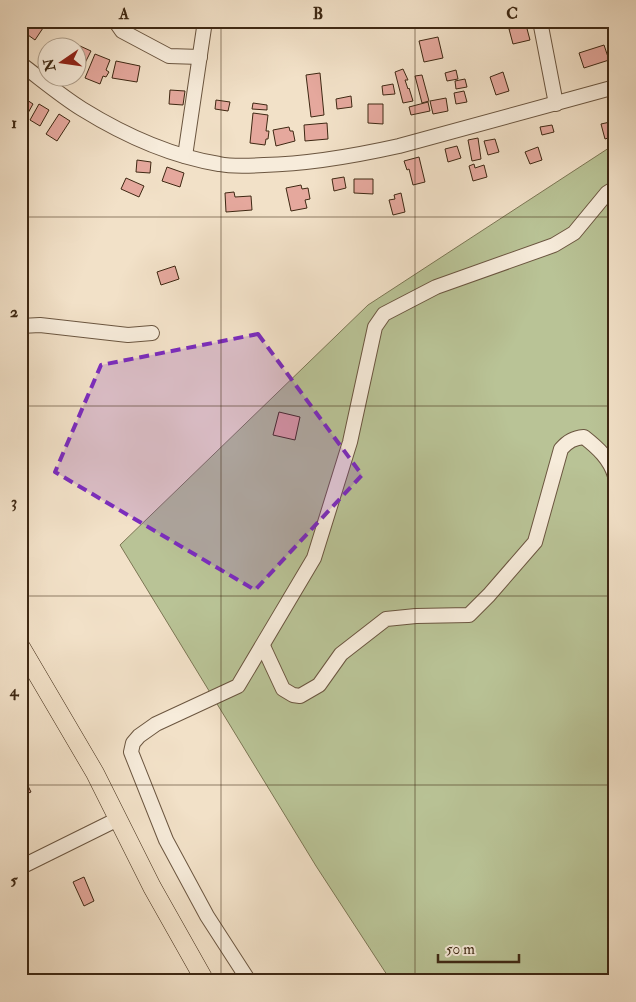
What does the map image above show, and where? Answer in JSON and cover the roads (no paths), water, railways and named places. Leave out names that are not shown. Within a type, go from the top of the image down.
[{"type":"main road","points":[[21,647],[26,667],[95,773],[152,887],[205,981]]},
{"type":"street","points":[[115,21],[122,32],[169,56],[200,56]]},
{"type":"street","points":[[185,156],[205,21]]},
{"type":"street","points":[[540,21],[556,104]]},
{"type":"street","points":[[21,64],[80,108],[136,139],[185,156],[219,164],[246,166],[315,162],[399,146],[615,87]]},
{"type":"street","points":[[249,981],[206,916],[166,840],[131,752],[133,743],[138,736],[156,724],[238,686],[314,558],[350,442],[375,326],[384,314],[436,287],[554,245],[574,233],[607,193],[615,188]]},
{"type":"street","points":[[21,326],[40,325],[128,335],[152,333]]},
{"type":"street","points":[[262,646],[283,689],[293,695],[300,696],[318,685],[341,654],[386,619],[416,616],[469,615],[536,542],[561,449],[566,444],[574,438],[584,437],[599,449],[612,466],[615,476]]},
{"type":"street","points":[[21,867],[118,819]]}]
